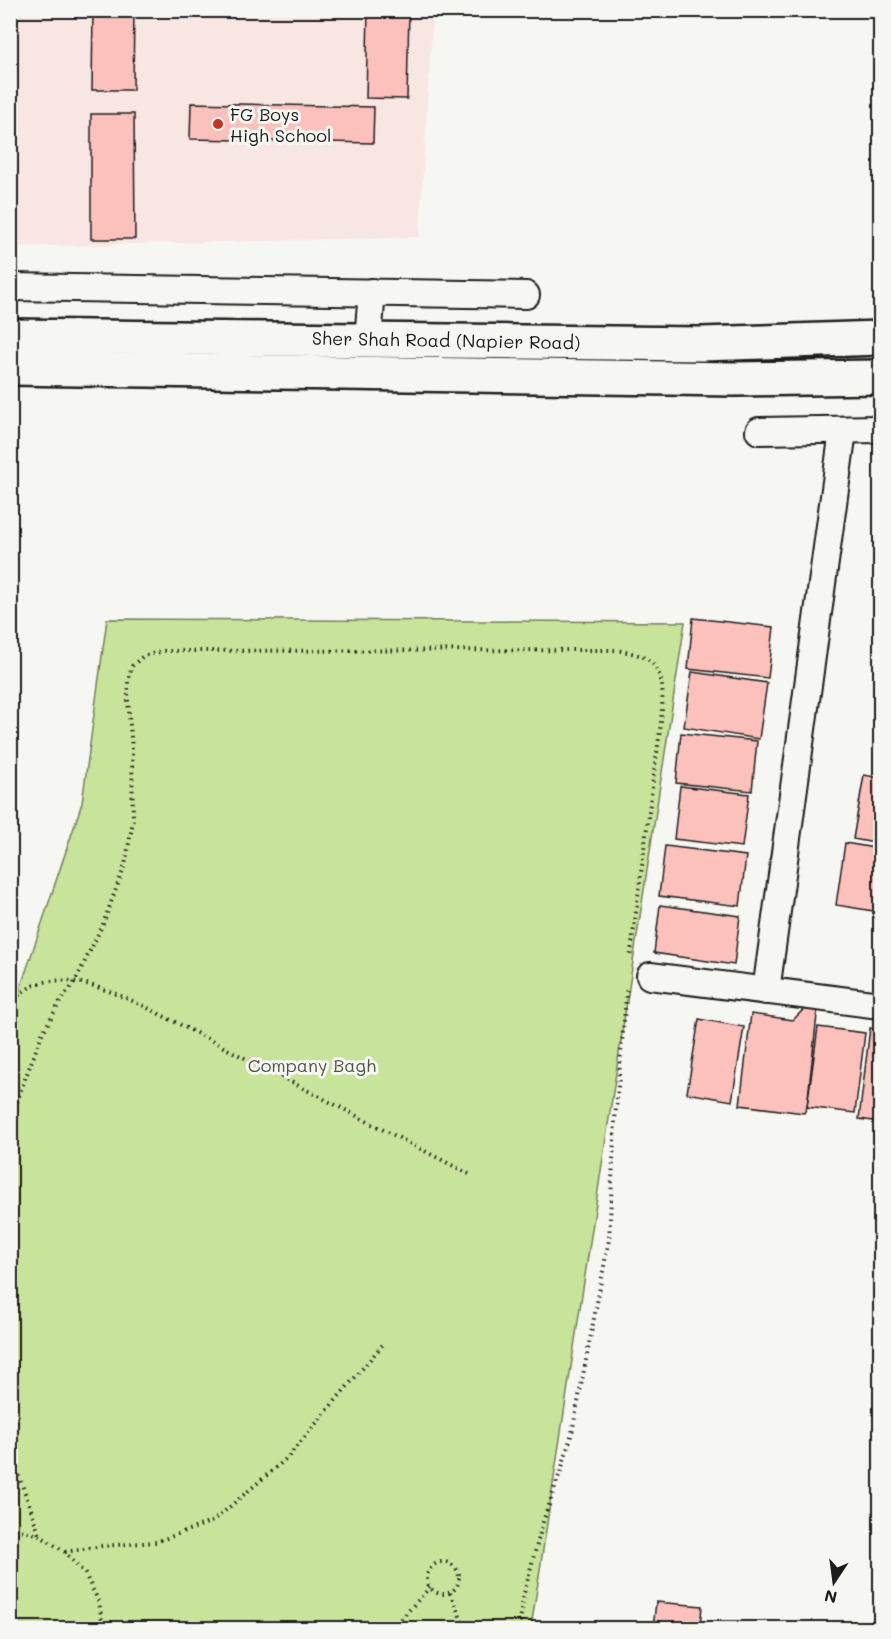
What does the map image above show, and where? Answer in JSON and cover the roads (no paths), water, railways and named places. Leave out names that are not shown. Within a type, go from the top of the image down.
[{"type":"main road","name":"Sher Shah Road (Napier Road)","points":[[10,336],[702,344],[880,338]]},
{"type":"main road","name":"Sher Shah Road (Napier Road)","points":[[10,368],[734,379],[880,377]]},
{"type":"street","points":[[10,287],[526,295]]},
{"type":"street","points":[[368,339],[372,292]]},
{"type":"street","points":[[759,432],[880,429]]},
{"type":"street","points":[[766,991],[843,430]]},
{"type":"street","points":[[636,975],[880,1005]]},
{"type":"place","name":"FG Boys High School","points":[[218,124]]},
{"type":"park label","name":"Company Bagh","points":[[312,1065]]}]
